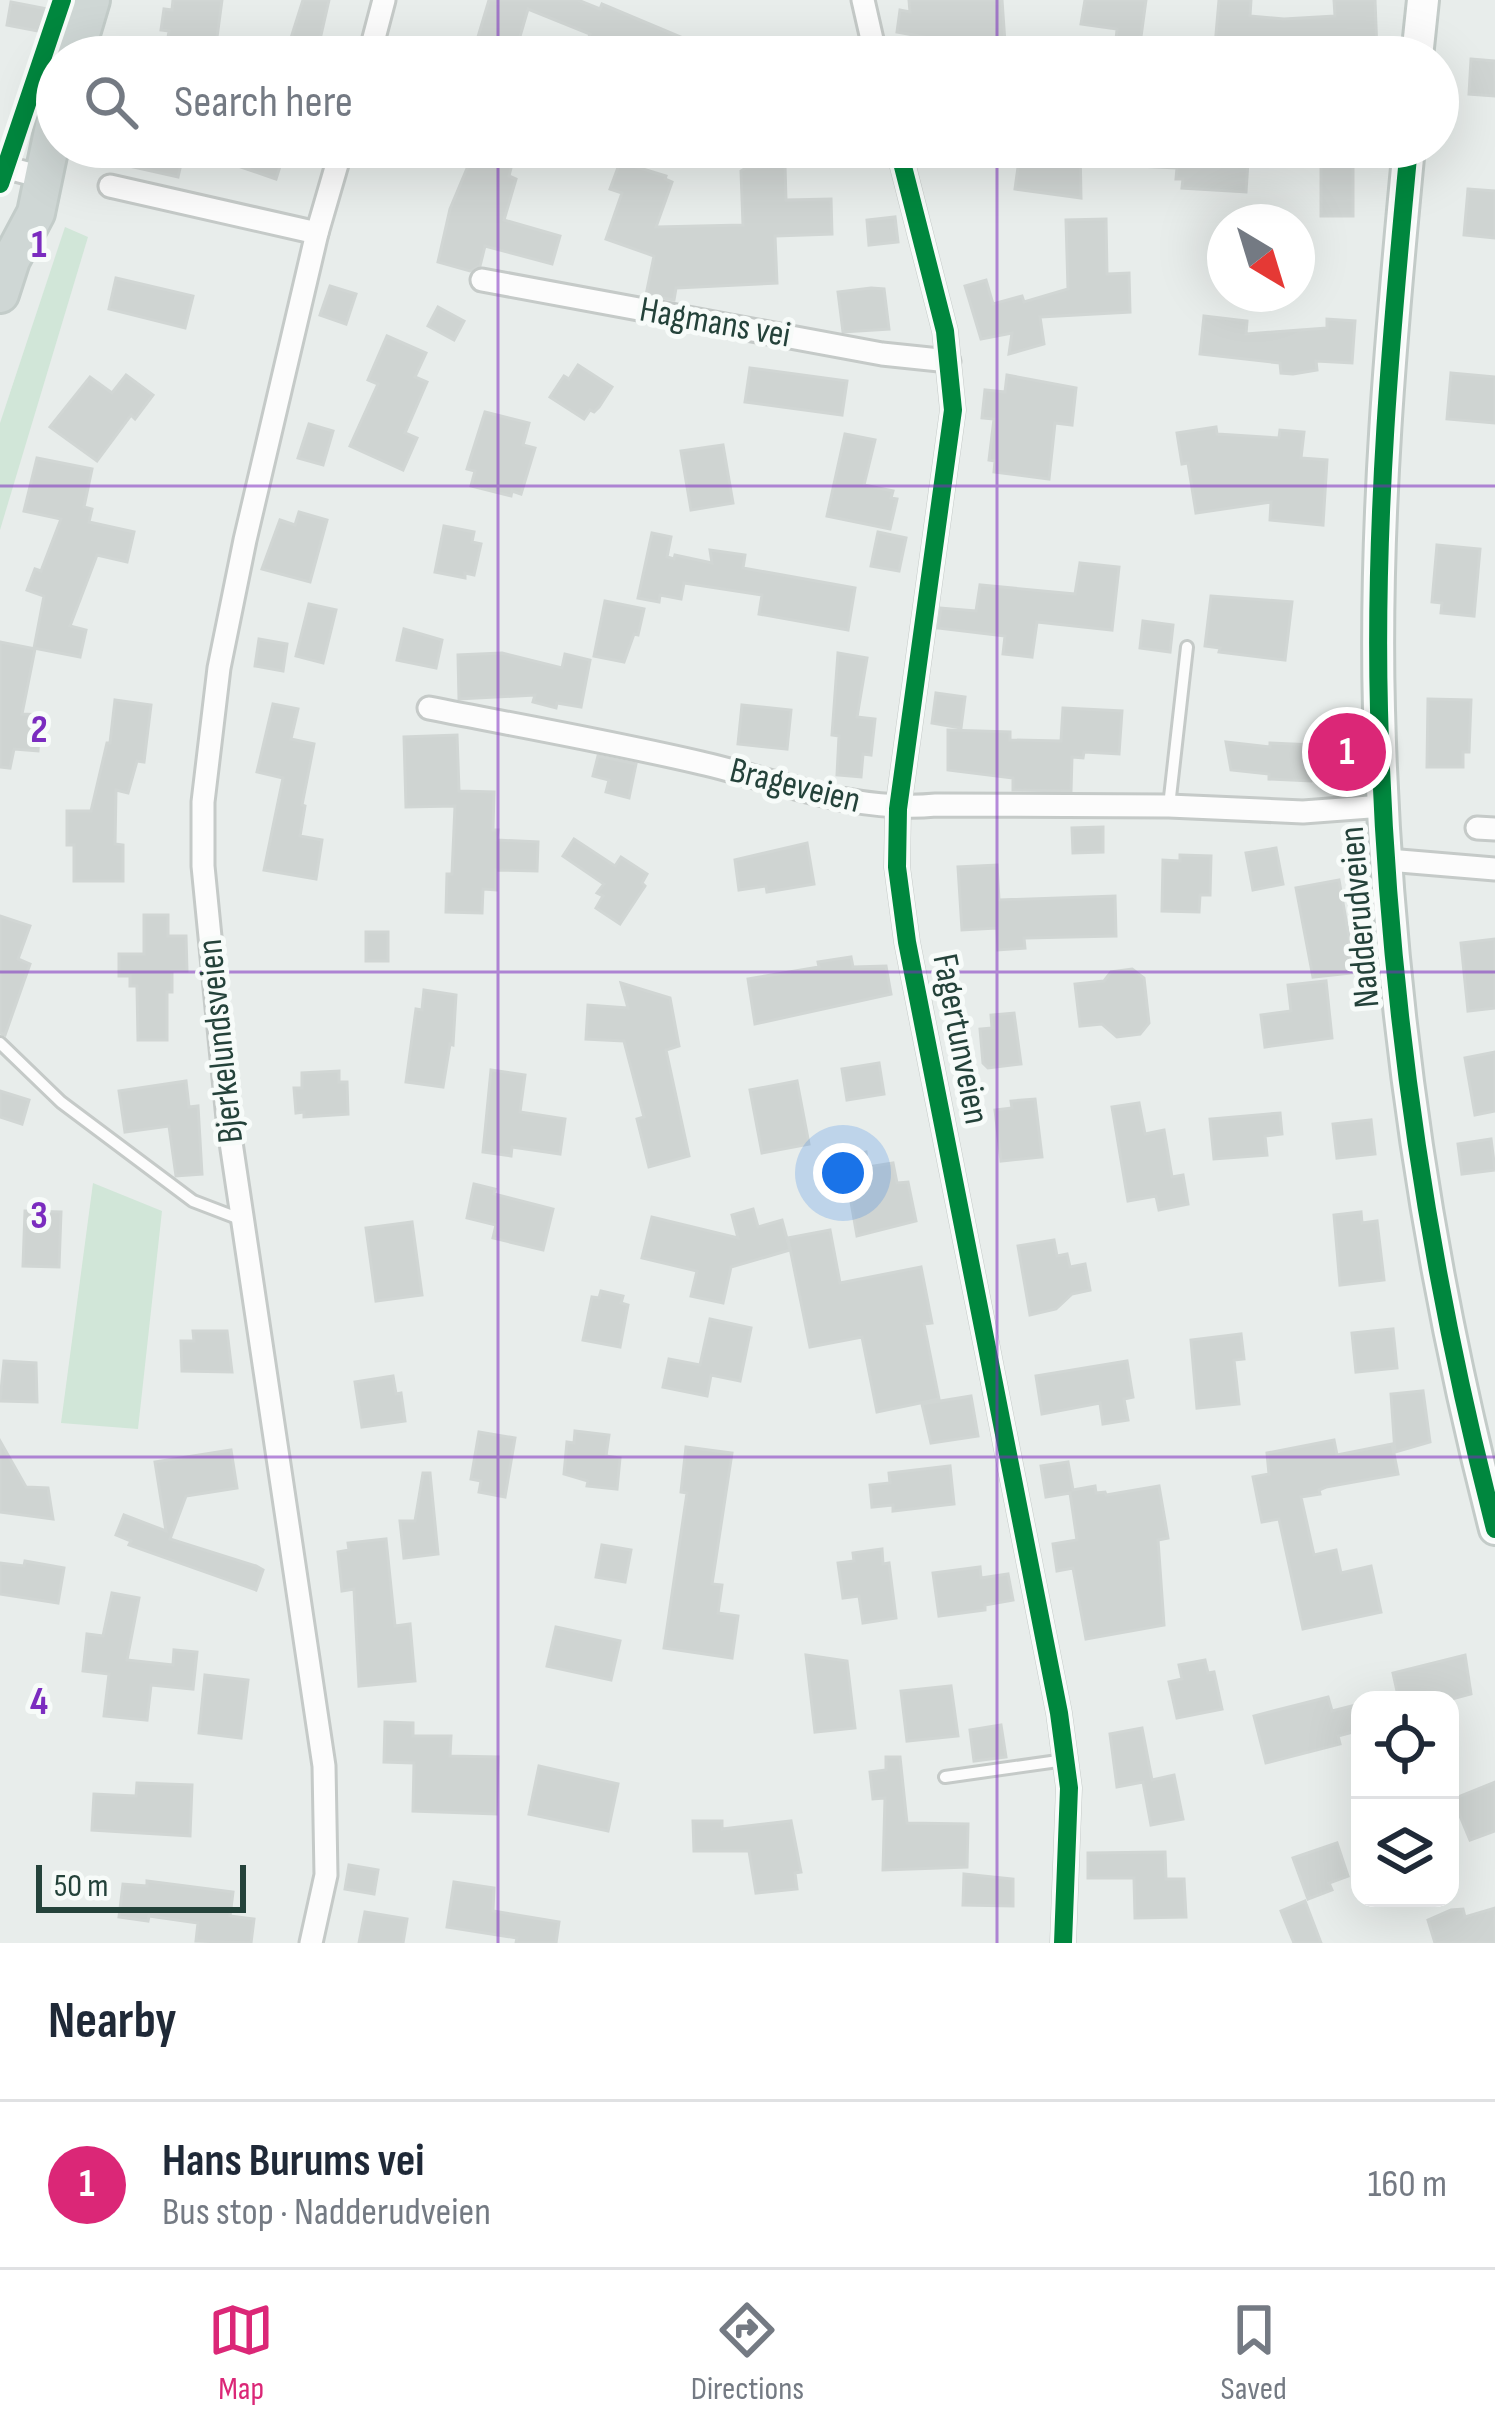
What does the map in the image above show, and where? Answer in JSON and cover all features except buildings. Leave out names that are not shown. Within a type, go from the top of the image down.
[{"type":"main road","points":[[80,36],[91,0]]},
{"type":"main road","points":[[1419,36],[1423,0]]},
{"type":"main road","name":"Nadderudveien","points":[[1407,168],[1378,576],[1383,806],[1423,1189],[1438,1282],[1495,1529]]},
{"type":"main road","points":[[6,278],[14,207],[25,172]]},
{"type":"street","points":[[374,36],[383,0]]},
{"type":"street","points":[[863,0],[871,36]]},
{"type":"street","name":"Bjerkelundsveien","points":[[311,1943],[326,1875],[323,1766],[229,1129],[203,866],[203,802],[219,668],[317,233],[336,168]]},
{"type":"street","name":"Fagertunveien","points":[[903,168],[945,331],[952,410],[898,809],[897,867],[1040,1602],[1065,1760],[1069,1837],[1063,1943]]},
{"type":"street","points":[[110,186],[317,233]]},
{"type":"street","name":"Hagmans vei","points":[[482,280],[882,354],[949,362]]},
{"type":"street","name":"Brageveien","points":[[429,708],[703,763],[812,794],[898,809],[1169,806],[1303,812],[1383,806]]},
{"type":"street","points":[[1388,860],[1495,869]]},
{"type":"lane","points":[[1169,806],[1186,647]]},
{"type":"lane","points":[[0,1043],[61,1102],[193,1201],[243,1220]]},
{"type":"lane","points":[[945,1777],[1065,1760]]},
{"type":"green space","points":[[65,227],[88,237],[0,530],[0,423]]},
{"type":"green space","points":[[93,1183],[162,1211],[138,1429],[61,1423]]},
{"type":"cycle path","points":[[50,36],[62,0]]},
{"type":"cycle path","points":[[0,184],[36,77]]},
{"type":"cycle path","points":[[903,168],[945,331],[953,410],[898,809],[897,867],[907,942],[1059,1713],[1069,1788],[1063,1943]]},
{"type":"cycle path","points":[[1407,168],[1382,499],[1378,640],[1383,813],[1414,1123],[1449,1327],[1495,1529]]},
{"type":"place","name":"Hans Burums vei","points":[[1347,752]]}]
